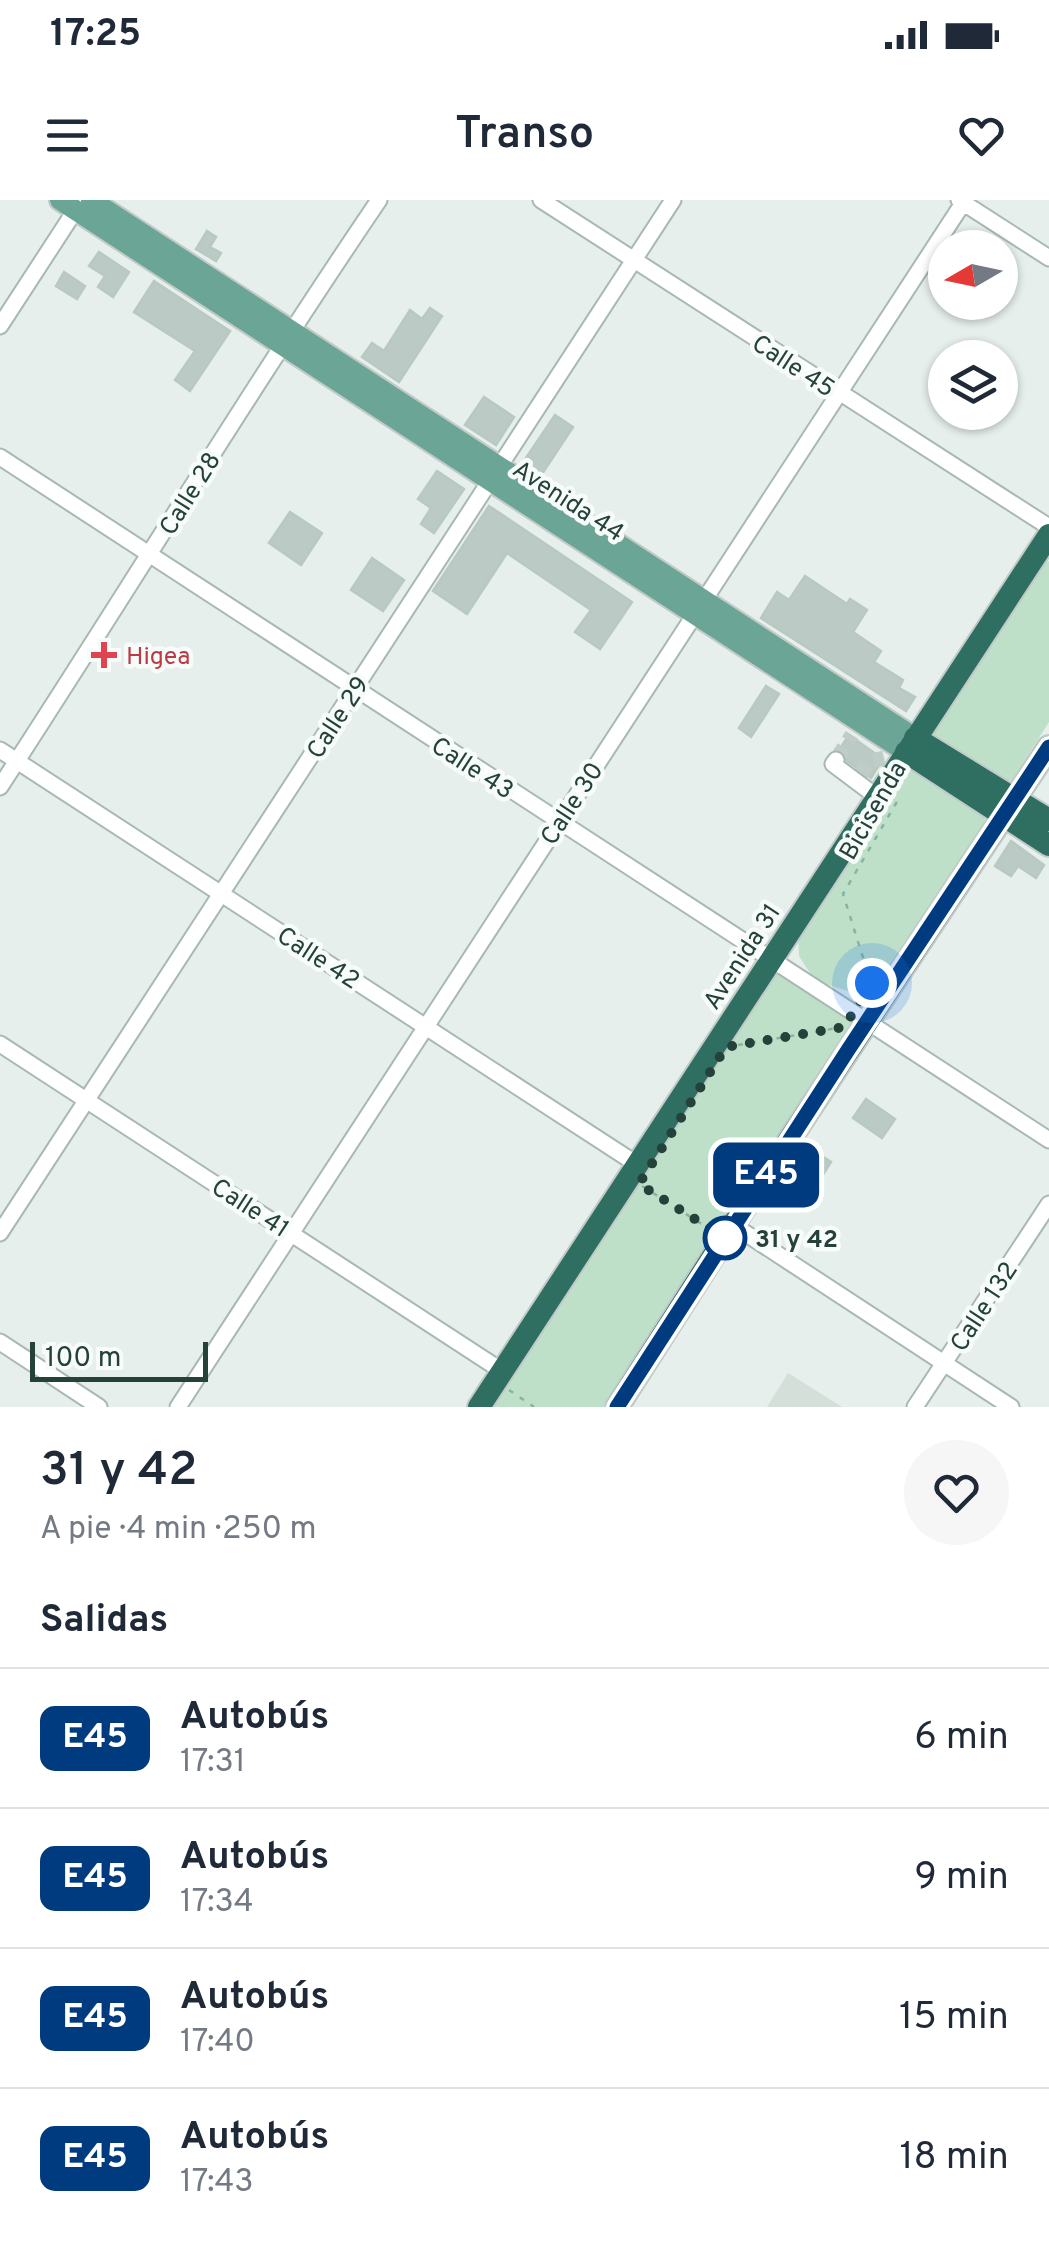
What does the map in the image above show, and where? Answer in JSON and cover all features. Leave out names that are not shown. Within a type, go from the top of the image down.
[{"type":"highway","name":"Avenida 31","points":[[478,1407],[505,1381],[633,1171],[771,960],[889,796],[902,749],[1049,535]]},
{"type":"highway","points":[[617,1407],[860,1016],[1049,747]]},
{"type":"highway","name":"Avenida 44","points":[[902,749],[1010,807],[1049,820]]},
{"type":"highway","name":"Avenida 44","points":[[1010,807],[1049,845]]},
{"type":"main road","name":"Avenida 44","points":[[77,202],[699,607],[902,749]]},
{"type":"main road","name":"Avenida 44","points":[[699,607],[856,728],[902,749]]},
{"type":"street","name":"Calle 28","points":[[0,787],[286,337],[379,200]]},
{"type":"street","name":"Calle 45","points":[[541,200],[1049,527]]},
{"type":"street","name":"Calle 29","points":[[0,1233],[673,200]]},
{"type":"street","points":[[962,201],[1049,258]]},
{"type":"street","name":"Calle 30","points":[[178,1407],[962,201]]},
{"type":"street","points":[[0,326],[77,202]]},
{"type":"street","name":"Calle 43","points":[[0,458],[1049,1140]]},
{"type":"street","name":"Calle 42","points":[[0,750],[426,1027],[633,1171]]},
{"type":"street","points":[[836,760],[833,764],[889,796]]},
{"type":"street","name":"Calle 41","points":[[0,1044],[291,1233],[505,1381]]},
{"type":"street","name":"Calle 132","points":[[916,1407],[1049,1204]]},
{"type":"street","points":[[728,1232],[1010,1407]]},
{"type":"street","points":[[0,1342],[99,1407]]},
{"type":"path","name":"Bicisenda","points":[[872,983],[843,894],[889,796]]},
{"type":"path","points":[[726,1047],[844,1027],[860,1016]]},
{"type":"path","points":[[633,1171],[728,1232]]},
{"type":"path","points":[[503,1398],[505,1381]]},
{"type":"path","points":[[505,1381],[534,1407]]},
{"type":"shaded area","points":[[788,1373],[842,1407],[767,1407]]},
{"type":"green space","points":[[1049,561],[1049,722],[1012,780],[1001,783],[933,738],[932,728],[1034,567]]},
{"type":"green space","points":[[917,768],[984,812],[985,822],[884,978],[855,993],[815,981],[799,956],[798,931],[903,770]]},
{"type":"green space","points":[[772,968],[853,1022],[603,1407],[487,1407]]},
{"type":"building","points":[[207,231],[216,237],[210,247],[221,253],[216,261],[196,249]]},
{"type":"building","points":[[99,252],[129,272],[113,297],[98,287],[105,276],[89,266]]},
{"type":"building","points":[[64,272],[85,286],[77,299],[56,286]]},
{"type":"building","points":[[154,281],[230,331],[190,391],[175,380],[195,351],[134,312]]},
{"type":"building","points":[[430,308],[442,316],[399,382],[362,357],[372,343],[384,351],[410,310],[422,319]]},
{"type":"building","points":[[484,397],[514,417],[496,445],[465,425]]},
{"type":"building","points":[[555,415],[573,427],[542,474],[524,461]]},
{"type":"building","points":[[437,471],[464,489],[434,533],[421,524],[431,508],[418,499]]},
{"type":"building","points":[[489,506],[632,602],[600,649],[575,632],[591,610],[507,553],[467,614],[433,591]]},
{"type":"building","points":[[290,512],[322,533],[301,565],[269,543]]},
{"type":"building","points":[[372,558],[404,580],[383,611],[351,590]]},
{"type":"building","points":[[805,576],[847,604],[850,599],[867,610],[853,632],[881,651],[874,662],[903,680],[899,688],[915,697],[906,711],[761,618],[777,592],[789,600]]},
{"type":"building","points":[[766,686],[779,694],[751,737],[739,728]]},
{"type":"building","points":[[849,735],[883,759],[871,778],[847,761],[839,750]]},
{"type":"building","points":[[1011,841],[1044,865],[1036,878],[1018,866],[1011,876],[995,866]]},
{"type":"building","points":[[866,1099],[895,1119],[882,1138],[853,1118]]},
{"type":"building","points":[[814,1151],[831,1162],[821,1178],[803,1167]]},
{"type":"tunnel","points":[[836,760],[852,735]]},
{"type":"tunnel","points":[[859,777],[868,762],[884,758]]},
{"type":"bus line","name":"E45","points":[[617,1407],[732,1225],[1049,747]]},
{"type":"place","name":"Higea","points":[[104,655]]},
{"type":"place","name":"31 y 42","points":[[725,1238]]},
{"type":"route","points":[[725,1238],[639,1184],[726,1047],[844,1027],[872,983]]}]
